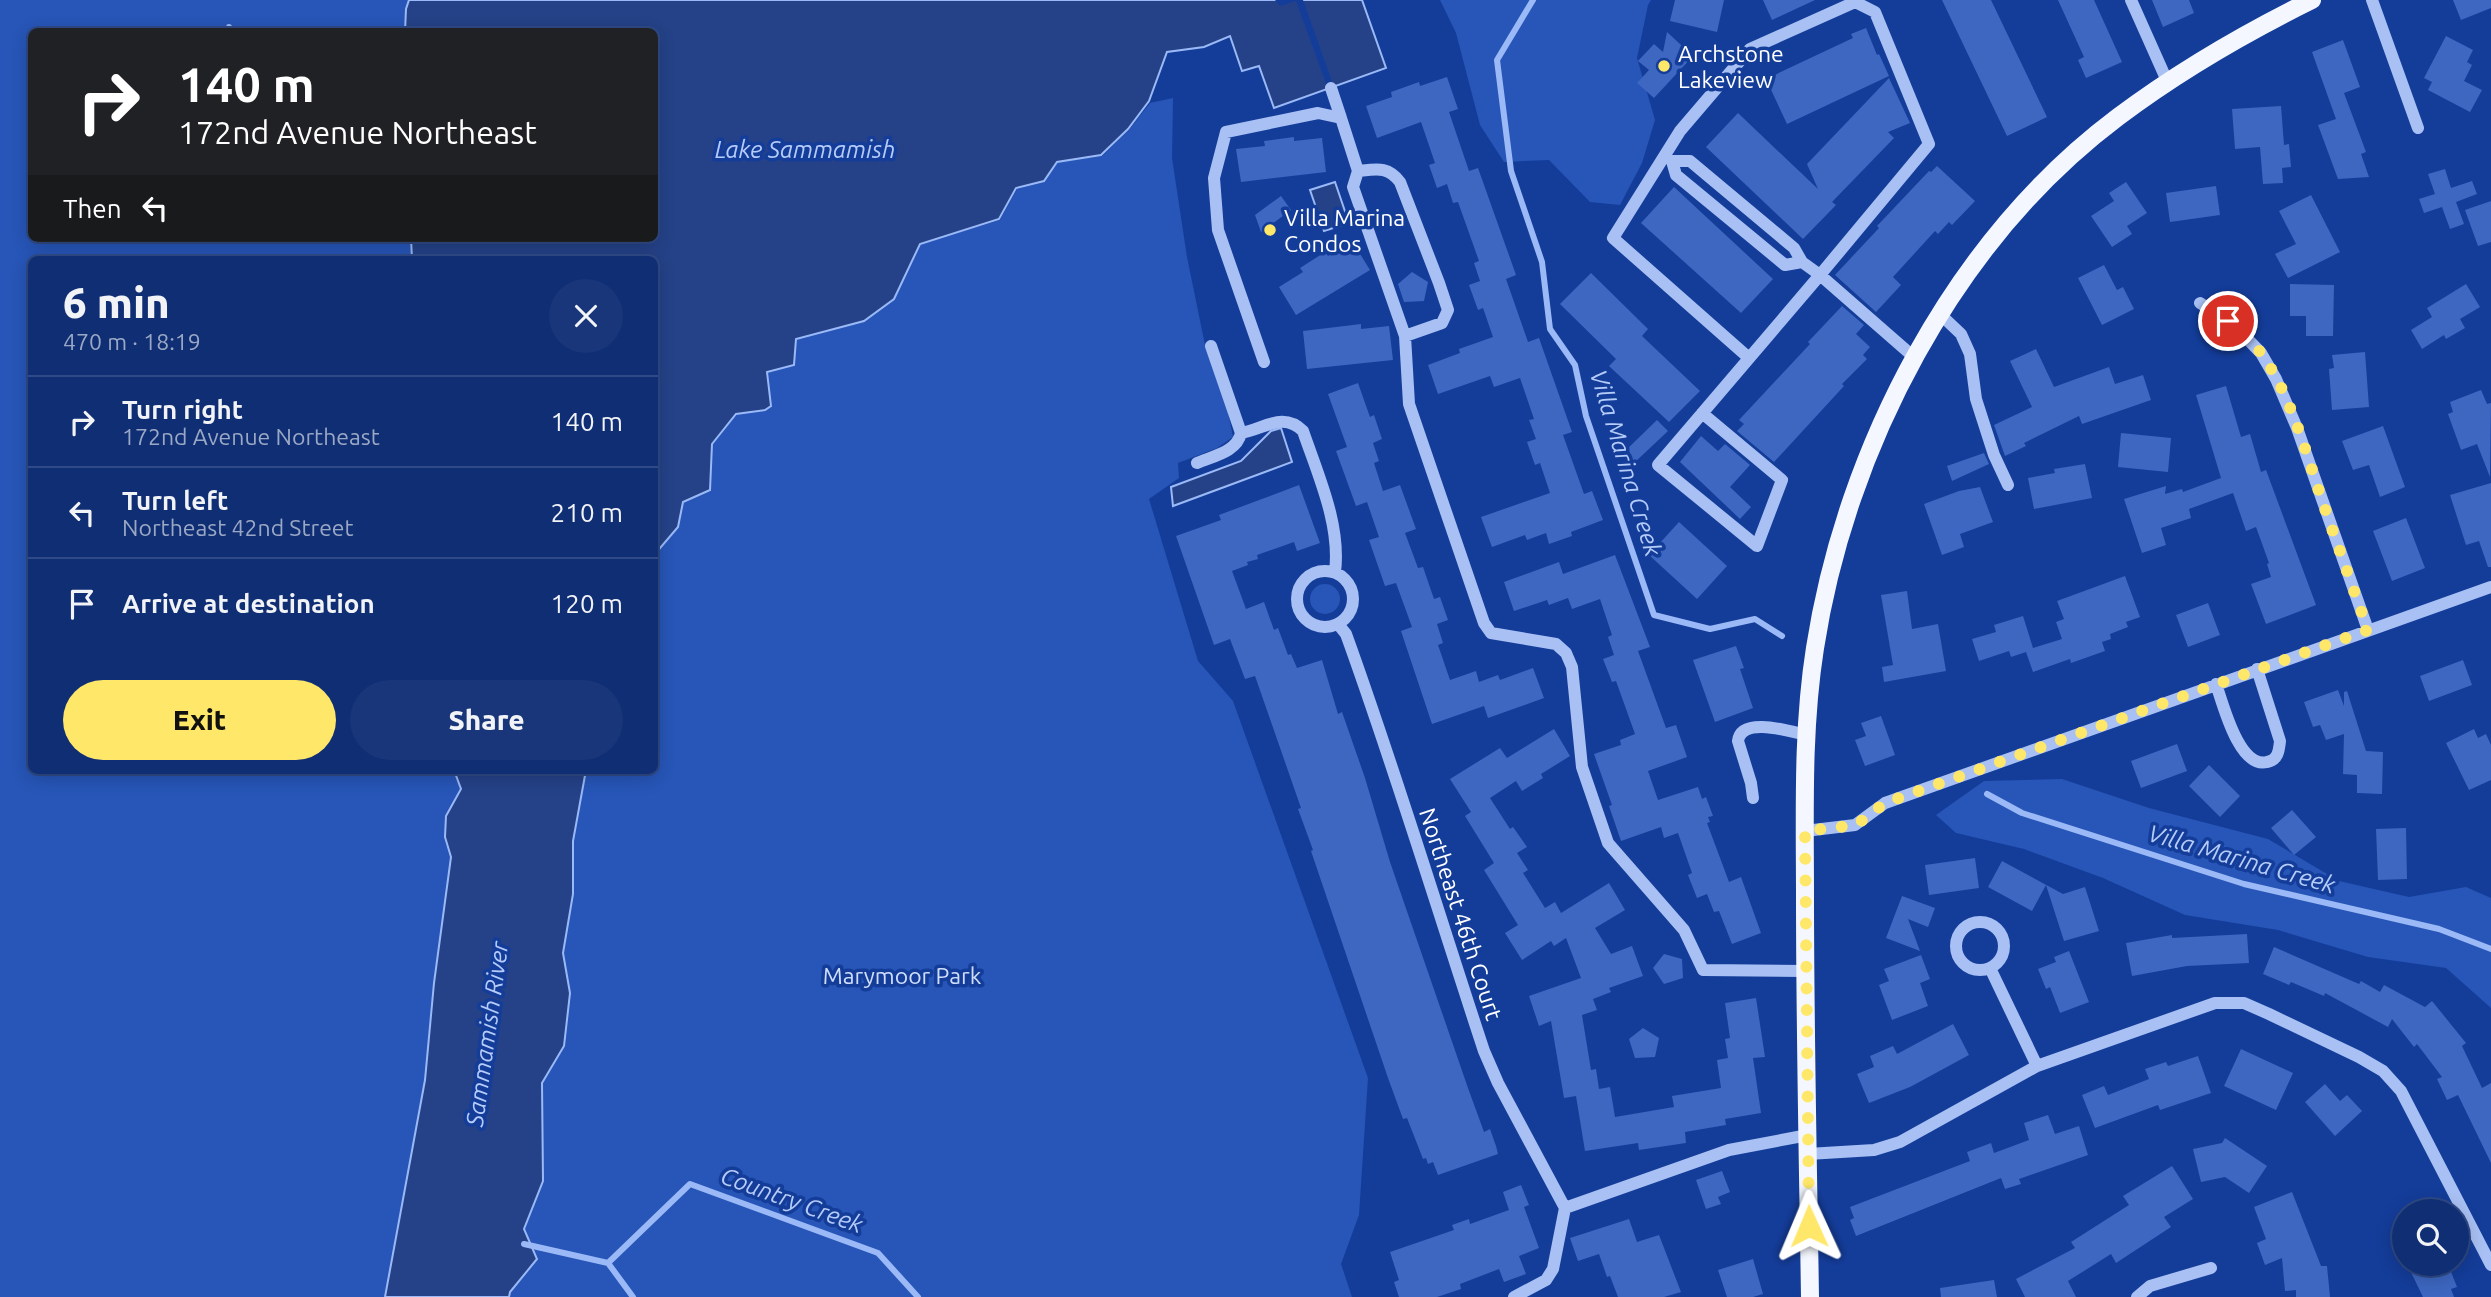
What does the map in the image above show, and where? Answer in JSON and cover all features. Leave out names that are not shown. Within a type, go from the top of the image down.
[{"type":"main road","points":[[1810,1297],[1805,971],[1806,735],[1815,649],[1841,533],[1859,477],[1881,425],[1915,358],[1941,315],[1979,261],[2028,200],[2067,161],[2117,118],[2168,83],[2272,20],[2312,0]]},
{"type":"street","points":[[2131,0],[2168,83]]},
{"type":"street","points":[[2372,0],[2418,128]]},
{"type":"street","points":[[1702,413],[1782,480],[1757,546],[1658,464],[1702,413],[1820,275],[1929,144],[1875,12],[1855,2],[1750,49],[1680,131],[1668,158],[1613,238],[1749,358]]},
{"type":"street","points":[[1331,88],[1358,171],[1353,187],[1405,336],[1409,404],[1484,622],[1492,633],[1556,644],[1566,653],[1572,667],[1582,767],[1608,843],[1684,930],[1703,970],[1805,971]]},
{"type":"street","points":[[1264,362],[1219,230],[1214,178],[1226,132],[1318,113],[1341,118]]},
{"type":"street","points":[[1668,158],[1676,175],[1785,265],[1802,262]]},
{"type":"street","points":[[1668,158],[1690,161],[1794,248],[1802,262],[1915,358]]},
{"type":"street","points":[[1358,171],[1385,168],[1400,182],[1448,310],[1442,323],[1405,336]]},
{"type":"street","points":[[2200,303],[2234,325],[2261,353],[2276,379],[2297,428],[2368,630]]},
{"type":"street","points":[[1941,315],[1961,334],[1970,354],[1976,399],[1994,455],[2008,485]]},
{"type":"street","points":[[1197,463],[1232,448],[1239,442],[1241,433],[1211,346]]},
{"type":"street","points":[[1241,433],[1282,421],[1295,422],[1303,431],[1328,507],[1337,555],[1335,572]]},
{"type":"street","points":[[1325,570],[1335,572],[1349,583],[1353,601],[1346,618],[1330,627],[1311,624],[1304,618],[1297,601],[1298,592],[1308,576],[1325,570]]},
{"type":"street","points":[[1805,831],[1856,825],[1885,803],[2491,587]]},
{"type":"street","name":"Northeast 46th Court","points":[[1338,624],[1346,634],[1382,734],[1396,786],[1484,1051],[1498,1083],[1565,1208]]},
{"type":"street","points":[[2216,684],[2240,748],[2251,760],[2263,763],[2272,761],[2279,752],[2280,741],[2257,669]]},
{"type":"street","points":[[1753,798],[1738,735],[1744,729],[1753,727],[1806,735]]},
{"type":"street","points":[[1990,968],[2037,1066]]},
{"type":"street","points":[[1808,1154],[1874,1150],[1900,1142],[2037,1066],[2215,1003],[2244,1003],[2360,1057],[2383,1071],[2401,1091],[2491,1265]]},
{"type":"street","points":[[1514,1297],[1546,1280],[1553,1269],[1565,1208],[1729,1150],[1808,1135]]},
{"type":"street","points":[[2137,1297],[2150,1286],[2211,1268]]},
{"type":"green space","name":"Marymoor Park","points":[[0,0],[409,0],[405,28],[28,28],[28,242],[411,242],[412,256],[28,256],[28,774],[658,774],[658,550],[678,527],[683,502],[710,490],[712,444],[736,414],[765,410],[767,372],[796,339],[864,321],[894,299],[920,244],[1000,220],[1017,189],[1044,182],[1058,162],[1102,156],[1129,130],[1150,103],[1173,98],[1172,158],[1187,257],[1205,345],[1227,407],[1233,437],[1217,448],[1178,463],[1179,478],[1149,499],[1198,661],[1233,701],[1368,1078],[1359,1215],[1341,1264],[1352,1297],[0,1297]]},
{"type":"green space","points":[[1440,0],[1651,0],[1637,58],[1655,120],[1642,163],[1620,205],[1590,202],[1549,160],[1504,162],[1480,125],[1456,33]]},
{"type":"green space","points":[[1325,584],[1336,588],[1340,599],[1336,610],[1325,614],[1314,610],[1310,599],[1314,588]]},
{"type":"green space","points":[[2062,779],[2149,808],[2268,839],[2339,881],[2409,897],[2466,887],[2491,898],[2491,1008],[2446,968],[2368,957],[2278,930],[2185,915],[2103,878],[2024,849],[1956,833],[1936,815],[1984,781]]},
{"type":"water","name":"Lake Sammamish","points":[[409,0],[1362,0],[1386,68],[1274,108],[1259,66],[1242,71],[1230,36],[1204,47],[1167,52],[1149,101],[1128,129],[1101,155],[1057,162],[1044,181],[1016,188],[999,219],[920,244],[894,299],[864,321],[796,339],[794,365],[767,372],[771,406],[765,410],[736,414],[712,444],[710,490],[683,502],[678,527],[658,550],[658,256],[412,256],[411,242],[658,242],[658,28],[405,28]]},
{"type":"water","points":[[1335,182],[1349,223],[1324,231],[1310,190]]},
{"type":"water","points":[[1281,428],[1292,462],[1173,506],[1171,487],[1241,461],[1271,431]]},
{"type":"water","name":"Sammamish River","points":[[455,774],[585,774],[573,841],[573,894],[563,953],[570,993],[564,1046],[542,1083],[543,1181],[524,1229],[537,1259],[510,1292],[509,1297],[385,1297],[425,1080],[434,983],[451,857],[445,837],[446,816],[461,789]]},
{"type":"pier","points":[[1275,0],[1303,0],[1334,87],[1328,89],[1296,1],[1280,6]]},
{"type":"building","points":[[1675,0],[1724,0],[1717,32],[1670,21]]},
{"type":"building","points":[[1763,0],[1815,0],[1772,20]]},
{"type":"building","points":[[1942,0],[1991,0],[2047,117],[2007,136]]},
{"type":"building","points":[[2058,0],[2094,0],[2122,62],[2086,78],[2078,60],[2084,57]]},
{"type":"building","points":[[2152,0],[2189,0],[2194,13],[2163,27]]},
{"type":"building","points":[[2453,0],[2491,0],[2491,8],[2461,20]]},
{"type":"building","points":[[1866,28],[1889,76],[1787,124],[1766,79],[1853,38],[1851,34]]},
{"type":"building","name":"Archstone Lakeview","points":[[1667,32],[1693,56],[1654,98],[1637,83],[1649,70],[1638,61],[1654,44],[1663,52]]},
{"type":"building","points":[[2446,36],[2473,50],[2467,62],[2472,65],[2464,81],[2482,90],[2470,112],[2428,90],[2432,82],[2424,78]]},
{"type":"building","points":[[2343,40],[2360,87],[2344,93],[2366,152],[2361,154],[2369,177],[2338,179],[2318,125],[2336,119],[2312,52]]},
{"type":"building","points":[[1447,77],[1458,109],[1449,112],[1469,171],[1478,168],[1516,275],[1506,279],[1528,342],[1539,338],[1572,432],[1563,435],[1584,494],[1592,491],[1603,520],[1549,544],[1546,533],[1527,540],[1525,535],[1492,547],[1481,517],[1550,493],[1540,463],[1535,465],[1527,442],[1536,439],[1529,420],[1534,419],[1520,378],[1494,387],[1490,376],[1438,394],[1428,365],[1460,353],[1459,349],[1493,337],[1483,308],[1478,310],[1469,285],[1480,281],[1474,263],[1479,261],[1458,202],[1453,203],[1447,184],[1437,188],[1429,165],[1435,163],[1421,122],[1377,138],[1366,106],[1392,97],[1391,92],[1419,82],[1420,86]]},
{"type":"building","points":[[1889,78],[1910,123],[1888,132],[1894,138],[1832,202],[1836,205],[1803,239],[1706,147],[1738,113],[1818,189],[1807,164]]},
{"type":"building","points":[[2281,106],[2284,145],[2289,144],[2291,167],[2282,168],[2283,183],[2263,184],[2260,147],[2235,149],[2232,109]]},
{"type":"building","points":[[1294,137],[1294,141],[1322,138],[1326,172],[1241,182],[1236,149],[1265,146],[1264,141]]},
{"type":"building","points":[[1937,166],[1975,201],[1952,225],[1949,222],[1938,234],[1935,231],[1893,277],[1901,285],[1876,312],[1835,275],[1879,228],[1877,226],[1929,171]]},
{"type":"building","points":[[2445,169],[2451,188],[2472,181],[2477,194],[2456,202],[2464,224],[2450,229],[2442,207],[2424,213],[2419,199],[2435,194],[2428,174]]},
{"type":"building","points":[[2126,182],[2147,213],[2127,226],[2132,234],[2112,247],[2091,216],[2114,201],[2109,193]]},
{"type":"building","points":[[2216,186],[2220,215],[2170,222],[2166,193]]},
{"type":"building","points":[[1674,187],[1773,279],[1741,313],[1641,223]]},
{"type":"building","points":[[2311,195],[2340,252],[2288,278],[2275,254],[2296,244],[2279,211]]},
{"type":"building","name":"Villa Marina Condos","points":[[1281,196],[1291,210],[1261,232],[1255,215]]},
{"type":"building","points":[[2491,201],[2491,242],[2478,246],[2465,210]]},
{"type":"building","points":[[1352,241],[1370,270],[1296,315],[1279,287],[1303,272],[1300,268],[1325,252],[1328,256]]},
{"type":"building","points":[[2104,265],[2117,290],[2123,287],[2134,309],[2102,325],[2078,278]]},
{"type":"building","points":[[1412,272],[1428,282],[1424,301],[1404,302],[1398,284]]},
{"type":"building","points":[[1591,273],[1648,329],[1642,336],[1700,391],[1669,422],[1609,366],[1616,359],[1560,304]]},
{"type":"building","points":[[2290,284],[2334,285],[2333,336],[2306,336],[2306,316],[2290,316]]},
{"type":"building","points":[[2466,284],[2480,307],[2460,319],[2465,328],[2446,339],[2444,335],[2422,349],[2411,330],[2432,317],[2427,308]]},
{"type":"building","points":[[1842,306],[1864,325],[1856,334],[1870,347],[1863,355],[1867,359],[1774,462],[1737,431],[1744,424],[1739,420]]},
{"type":"building","points":[[1361,324],[1361,329],[1389,326],[1393,360],[1307,369],[1303,331]]},
{"type":"building","points":[[2036,349],[2054,387],[2109,367],[2115,384],[2143,375],[2151,400],[2082,424],[2079,416],[2024,443],[2026,446],[2005,456],[1994,425],[2032,407],[2010,361]]},
{"type":"building","points":[[2365,352],[2369,407],[2332,410],[2329,369],[2334,368],[2332,355]]},
{"type":"building","points":[[1358,383],[1370,417],[1374,415],[1382,439],[1373,443],[1379,461],[1374,463],[1383,491],[1400,485],[1416,529],[1405,533],[1418,568],[1423,567],[1434,599],[1440,597],[1448,620],[1437,624],[1443,643],[1438,645],[1450,680],[1476,671],[1479,682],[1498,675],[1500,680],[1533,668],[1544,698],[1488,718],[1484,706],[1432,724],[1401,631],[1412,627],[1396,583],[1385,586],[1369,540],[1379,537],[1367,502],[1356,506],[1336,451],[1347,447],[1328,394]]},
{"type":"building","points":[[2226,386],[2241,437],[2250,434],[2261,472],[2266,470],[2316,605],[2266,624],[2251,584],[2271,577],[2267,564],[2269,563],[2256,527],[2246,531],[2233,493],[2189,509],[2191,518],[2161,528],[2166,545],[2142,553],[2124,499],[2166,486],[2165,494],[2182,489],[2183,492],[2221,478],[2196,395]]},
{"type":"building","points":[[2481,390],[2487,404],[2491,403],[2490,477],[2477,444],[2461,450],[2448,414],[2453,412],[2450,402]]},
{"type":"building","points":[[1657,420],[1668,431],[1633,464],[1623,453]]},
{"type":"building","points":[[2383,426],[2405,487],[2380,497],[2369,465],[2353,470],[2342,441]]},
{"type":"building","points":[[2121,433],[2171,438],[2168,472],[2118,467]]},
{"type":"building","points":[[1701,436],[1718,451],[1725,444],[1750,465],[1730,487],[1751,507],[1740,519],[1680,462]]},
{"type":"building","points":[[1984,453],[1989,464],[1952,481],[1947,466]]},
{"type":"building","points":[[2085,464],[2092,498],[2034,509],[2028,478],[2055,473],[2054,469]]},
{"type":"building","points":[[2491,483],[2491,567],[2488,567],[2479,541],[2466,545],[2450,495]]},
{"type":"building","points":[[1299,485],[1320,543],[1297,551],[1294,542],[1257,555],[1258,559],[1232,571],[1246,609],[1264,602],[1274,630],[1278,628],[1288,655],[1291,654],[1297,668],[1322,660],[1338,714],[1342,712],[1365,778],[1390,862],[1468,1088],[1484,1132],[1490,1129],[1496,1146],[1498,1154],[1438,1175],[1433,1162],[1428,1164],[1426,1158],[1423,1159],[1407,1118],[1403,1119],[1311,851],[1313,850],[1298,809],[1301,808],[1255,676],[1245,679],[1230,639],[1214,645],[1176,536],[1221,520],[1219,515]]},
{"type":"building","points":[[1980,487],[1993,522],[1960,534],[1964,547],[1942,555],[1924,504],[1959,491]]},
{"type":"building","points":[[2406,518],[2425,568],[2392,581],[2373,531]]},
{"type":"building","points":[[1679,522],[1727,566],[1697,599],[1649,555]]},
{"type":"building","points":[[1615,555],[1650,647],[1638,651],[1666,728],[1676,725],[1687,757],[1648,771],[1658,800],[1698,787],[1702,799],[1706,797],[1713,816],[1708,817],[1710,822],[1707,823],[1729,882],[1741,877],[1761,933],[1732,944],[1719,911],[1714,912],[1707,894],[1697,898],[1688,875],[1692,873],[1678,833],[1664,838],[1661,827],[1621,841],[1594,754],[1621,745],[1620,740],[1635,734],[1616,681],[1612,682],[1603,659],[1614,655],[1608,637],[1612,635],[1600,599],[1572,609],[1568,598],[1549,605],[1547,600],[1514,611],[1504,582],[1559,562],[1563,574]]},
{"type":"building","points":[[2125,576],[2140,617],[2126,622],[2128,627],[2110,634],[2111,639],[2102,642],[2105,651],[2071,663],[2070,659],[2033,672],[2026,652],[2011,657],[2009,651],[1979,661],[1972,639],[1996,632],[1994,625],[2023,616],[2033,648],[2062,639],[2056,622],[2064,619],[2057,601]]},
{"type":"building","points":[[1907,591],[1912,629],[1938,624],[1946,671],[1884,682],[1882,667],[1893,665],[1881,595]]},
{"type":"building","points":[[2208,603],[2220,635],[2188,647],[2176,615]]},
{"type":"building","points":[[1736,646],[1744,668],[1740,669],[1753,708],[1715,722],[1693,660]]},
{"type":"building","points":[[2463,660],[2472,685],[2429,701],[2420,676]]},
{"type":"building","points":[[2338,690],[2344,706],[2344,692],[2347,691],[2366,751],[2383,752],[2382,794],[2357,793],[2357,775],[2343,774],[2344,734],[2326,740],[2320,725],[2313,727],[2304,702]]},
{"type":"building","points":[[1881,716],[1895,755],[1865,766],[1855,740],[1866,736],[1861,723]]},
{"type":"building","points":[[1554,729],[1570,756],[1541,774],[1543,778],[1522,791],[1516,781],[1490,798],[1510,829],[1513,827],[1527,847],[1517,853],[1528,870],[1523,873],[1545,908],[1555,902],[1561,913],[1609,883],[1625,910],[1595,928],[1611,954],[1632,946],[1643,976],[1609,988],[1611,992],[1593,999],[1597,1010],[1582,1015],[1591,1070],[1596,1069],[1599,1089],[1610,1087],[1615,1117],[1674,1107],[1672,1096],[1721,1088],[1717,1060],[1728,1058],[1725,1039],[1730,1038],[1725,1003],[1756,998],[1765,1057],[1753,1058],[1761,1113],[1725,1119],[1726,1125],[1685,1132],[1686,1143],[1639,1150],[1638,1143],[1585,1151],[1576,1096],[1564,1098],[1551,1021],[1539,1026],[1529,996],[1581,978],[1566,938],[1554,946],[1551,941],[1522,960],[1505,933],[1518,925],[1484,870],[1494,863],[1465,816],[1471,812],[1450,779],[1500,748],[1507,758]]},
{"type":"building","points":[[2474,729],[2478,738],[2486,734],[2491,745],[2491,780],[2469,790],[2446,743]]},
{"type":"building","points":[[2177,744],[2187,771],[2141,788],[2131,761]]},
{"type":"building","points":[[2209,765],[2240,796],[2220,817],[2189,786]]},
{"type":"building","points":[[2292,810],[2316,837],[2294,855],[2271,828]]},
{"type":"building","points":[[2406,828],[2407,879],[2378,880],[2376,829]]},
{"type":"building","points":[[1975,858],[1979,888],[1929,895],[1925,865]]},
{"type":"building","points":[[2002,861],[2063,894],[2085,887],[2099,931],[2064,941],[2046,885],[2032,911],[1988,887]]},
{"type":"building","points":[[1902,896],[1935,908],[1928,927],[1908,919],[1920,951],[1886,938]]},
{"type":"building","points":[[2247,934],[2249,963],[2187,966],[2132,976],[2126,943],[2172,935],[2172,938]]},
{"type":"building","points":[[2274,947],[2359,984],[2361,981],[2380,992],[2384,985],[2425,1007],[2432,1001],[2466,1043],[2462,1046],[2482,1088],[2491,1083],[2491,1163],[2458,1095],[2447,1100],[2437,1079],[2442,1077],[2417,1044],[2414,1047],[2392,1019],[2388,1027],[2325,993],[2324,996],[2263,974]]},
{"type":"building","points":[[2069,951],[2089,1002],[2060,1013],[2050,987],[2046,989],[2038,969],[2056,962],[2054,957]]},
{"type":"building","points":[[1664,954],[1682,959],[1683,978],[1664,984],[1653,968]]},
{"type":"building","points":[[1921,955],[1930,979],[1920,983],[1928,1006],[1892,1020],[1879,985],[1889,981],[1884,969]]},
{"type":"building","points":[[1953,1024],[1969,1055],[1910,1087],[1869,1103],[1857,1074],[1874,1067],[1870,1056],[1893,1046],[1897,1054]]},
{"type":"building","points":[[1643,1028],[1659,1038],[1655,1057],[1635,1058],[1629,1039]]},
{"type":"building","points":[[2241,1049],[2293,1073],[2276,1110],[2224,1086]]},
{"type":"building","points":[[2198,1056],[2211,1093],[2160,1110],[2158,1105],[2095,1128],[2082,1095],[2104,1086],[2108,1095],[2149,1079],[2145,1069],[2166,1062],[2168,1066]]},
{"type":"building","points":[[2325,1084],[2340,1101],[2347,1095],[2362,1111],[2335,1136],[2305,1102]]},
{"type":"building","points":[[2048,1115],[2055,1134],[2079,1126],[2088,1155],[2019,1179],[2021,1184],[2005,1189],[2001,1178],[1856,1236],[1850,1220],[1854,1218],[1850,1207],[1970,1161],[1967,1152],[1991,1143],[1994,1153],[2029,1140],[2024,1123]]},
{"type":"building","points":[[2225,1138],[2267,1166],[2249,1193],[2225,1177],[2201,1182],[2193,1149],[2222,1143]]},
{"type":"building","points":[[2172,1166],[2193,1199],[2164,1217],[2171,1227],[2116,1263],[2111,1254],[2068,1281],[2076,1297],[2025,1297],[2016,1279],[2075,1248],[2071,1242],[2129,1205],[2123,1196]]},
{"type":"building","points":[[1722,1171],[1730,1192],[1718,1197],[1721,1204],[1706,1209],[1696,1180]]},
{"type":"building","points":[[1521,1185],[1529,1205],[1524,1207],[1539,1248],[1519,1256],[1526,1274],[1504,1282],[1499,1269],[1460,1284],[1461,1289],[1437,1297],[1399,1297],[1394,1282],[1399,1280],[1390,1252],[1454,1230],[1452,1225],[1469,1219],[1470,1224],[1509,1210],[1503,1192]]},
{"type":"building","points":[[2292,1192],[2321,1266],[2327,1266],[2330,1297],[2296,1297],[2296,1290],[2285,1291],[2282,1258],[2265,1265],[2257,1243],[2266,1239],[2254,1207]]},
{"type":"building","points":[[1629,1219],[1637,1242],[1659,1235],[1681,1292],[1664,1297],[1618,1297],[1599,1254],[1578,1261],[1570,1238]]},
{"type":"building","points":[[1753,1259],[1763,1294],[1753,1297],[1727,1297],[1718,1270]]},
{"type":"building","points":[[2413,1276],[2453,1276],[2457,1287],[2451,1289],[2454,1297],[2423,1297]]},
{"type":"building","points":[[1994,1280],[1997,1297],[1941,1297],[1940,1288]]},
{"type":"waterway","name":"Villa Marina Creek","points":[[1533,0],[1497,60],[1511,171],[1542,262],[1550,329],[1575,365],[1586,416],[1654,615],[1710,629],[1755,619],[1782,636]]},
{"type":"waterway","name":"Villa Marina Creek","points":[[1987,794],[2022,813],[2244,884],[2439,929],[2491,949]]},
{"type":"waterway","name":"Country Creek","points":[[524,1244],[608,1263],[690,1184],[878,1253],[918,1297]]},
{"type":"waterway","points":[[608,1263],[633,1297]]},
{"type":"place","name":"Archstone Lakeview","points":[[1664,66]]},
{"type":"place","name":"Villa Marina Condos","points":[[1270,230]]},
{"type":"route","points":[[1809,1226],[1805,831],[1856,825],[1885,803],[2368,630],[2297,428],[2276,379],[2261,353],[2228,321]]}]
